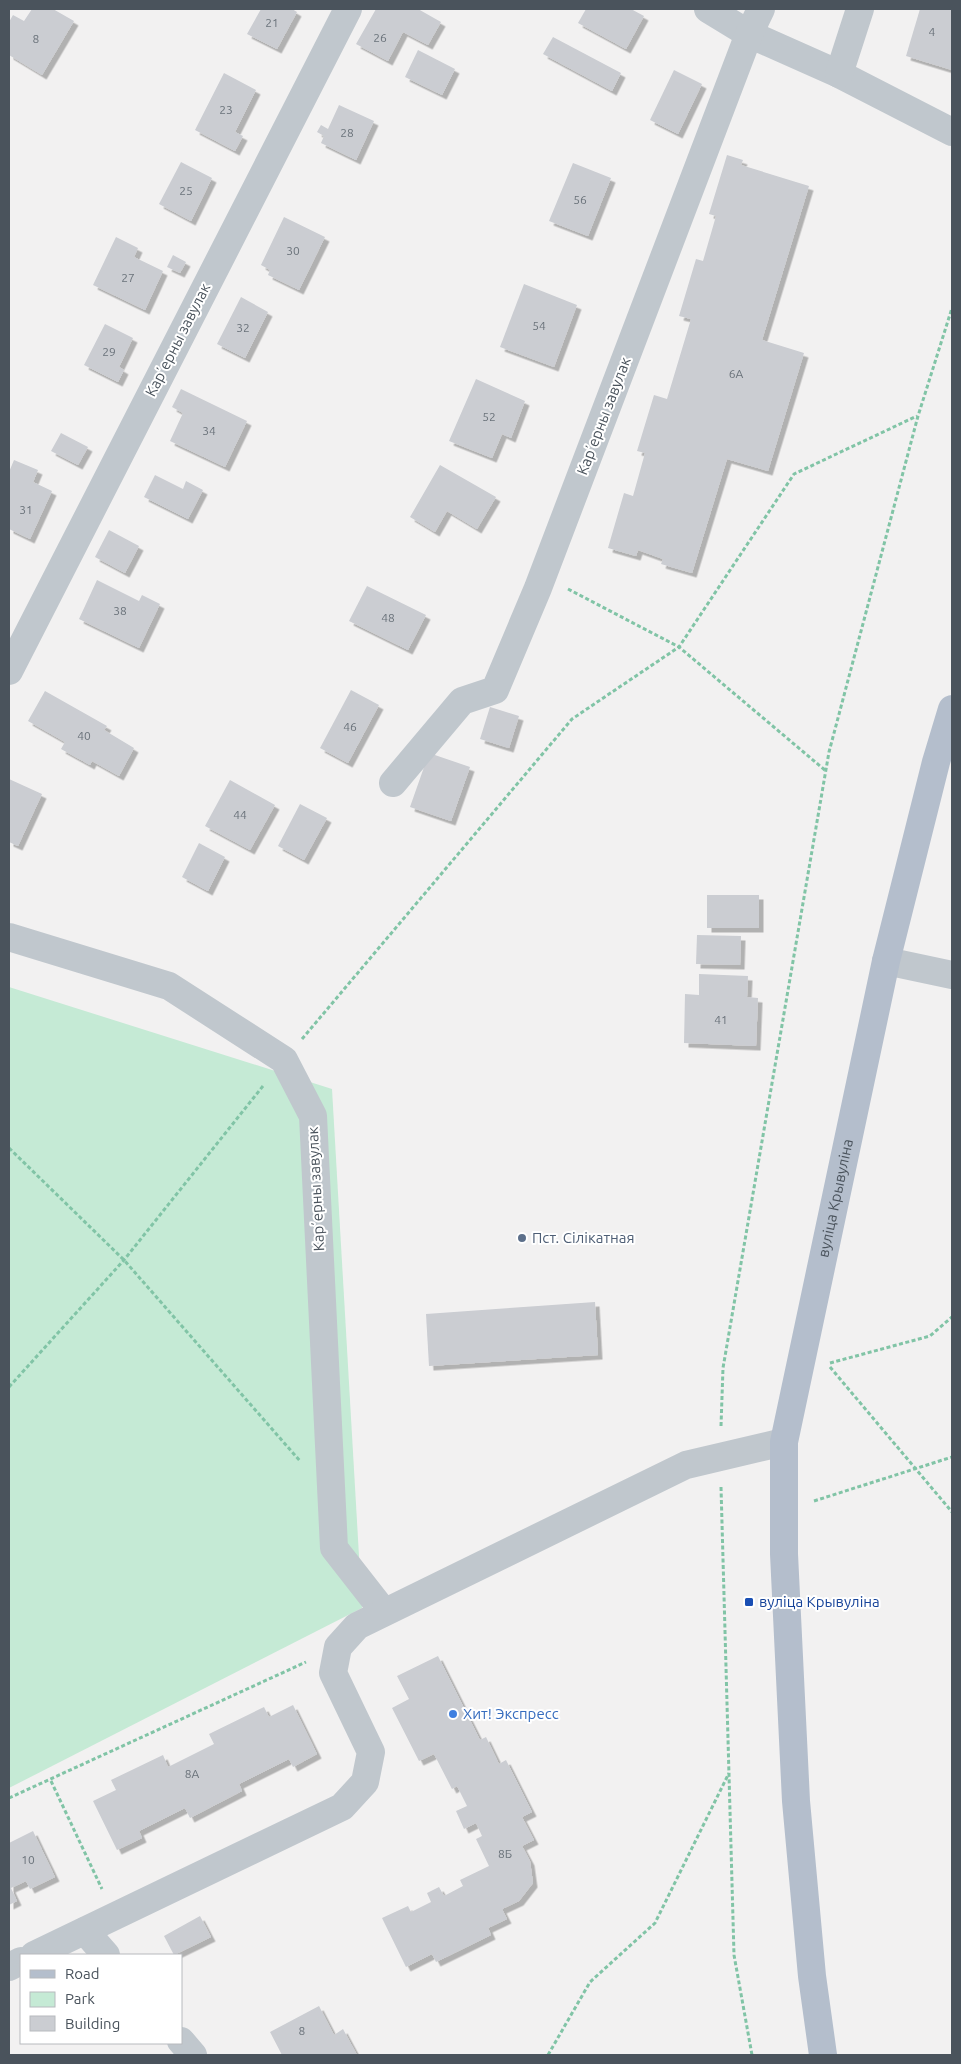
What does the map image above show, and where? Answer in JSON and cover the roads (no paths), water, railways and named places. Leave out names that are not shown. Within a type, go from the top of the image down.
[{"type":"main road","name":"вуліца Крывуліна","points":[[823,2055],[812,1976],[796,1801],[782,1511],[784,1442],[886,961],[936,762],[952,709]]},
{"type":"street","name":"Карʼерны завулак","points":[[9,672],[348,9]]},
{"type":"street","points":[[708,9],[749,34],[839,74],[952,132]]},
{"type":"street","name":"Карʼерны завулак","points":[[393,783],[462,701],[495,690],[543,576],[749,34],[761,9]]},
{"type":"street","points":[[839,74],[860,9]]},
{"type":"street","name":"Карʼерны завулак","points":[[9,937],[170,986],[284,1060],[313,1116],[334,1548],[384,1612]]},
{"type":"street","points":[[886,961],[952,975]]},
{"type":"street","points":[[36,1954],[342,1806],[365,1782],[371,1752],[333,1672],[338,1647],[357,1626],[686,1465],[784,1442]]},
{"type":"street","points":[[86,1931],[105,1954]]},
{"type":"street","points":[[182,2042],[193,2055]]},
{"type":"place","name":"Пст. Сілікатная","points":[[522,1238]]},
{"type":"place","name":"вуліца Крывуліна","points":[[749,1602]]},
{"type":"place","name":"Хит! Экспресс","points":[[453,1714]]}]
